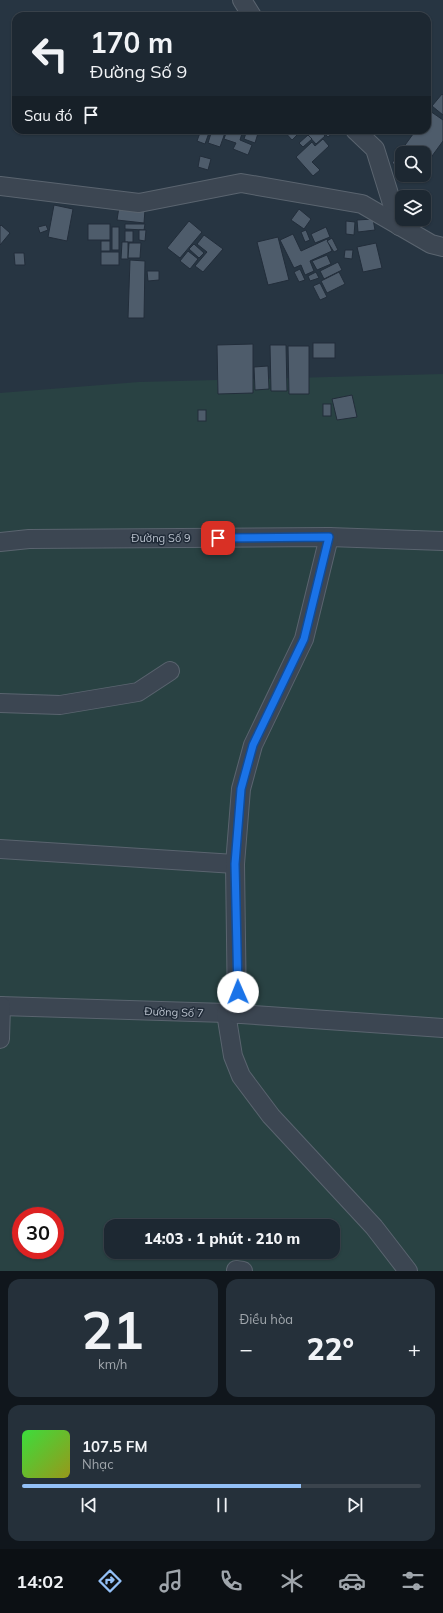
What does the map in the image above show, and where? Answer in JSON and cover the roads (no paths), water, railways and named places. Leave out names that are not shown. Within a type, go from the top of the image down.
[{"type":"street","points":[[242,0],[250,12]]},
{"type":"street","points":[[359,134],[375,149],[395,213]]},
{"type":"street","points":[[0,186],[139,203],[241,183],[362,204],[395,224]]},
{"type":"street","points":[[399,226],[431,244],[443,247]]},
{"type":"street","points":[[329,537],[304,639],[253,745],[241,789],[235,864],[232,1014],[233,1056],[241,1076],[271,1116],[374,1227],[402,1270]]},
{"type":"street","name":"Đường Số 9","points":[[0,542],[29,539],[329,537],[443,541]]},
{"type":"street","points":[[0,703],[60,705],[138,692],[170,671]]},
{"type":"street","points":[[0,849],[235,864]]},
{"type":"street","points":[[0,1039],[1,1006]]},
{"type":"street","name":"Đường Số 7","points":[[1,1006],[232,1014],[443,1028]]}]
